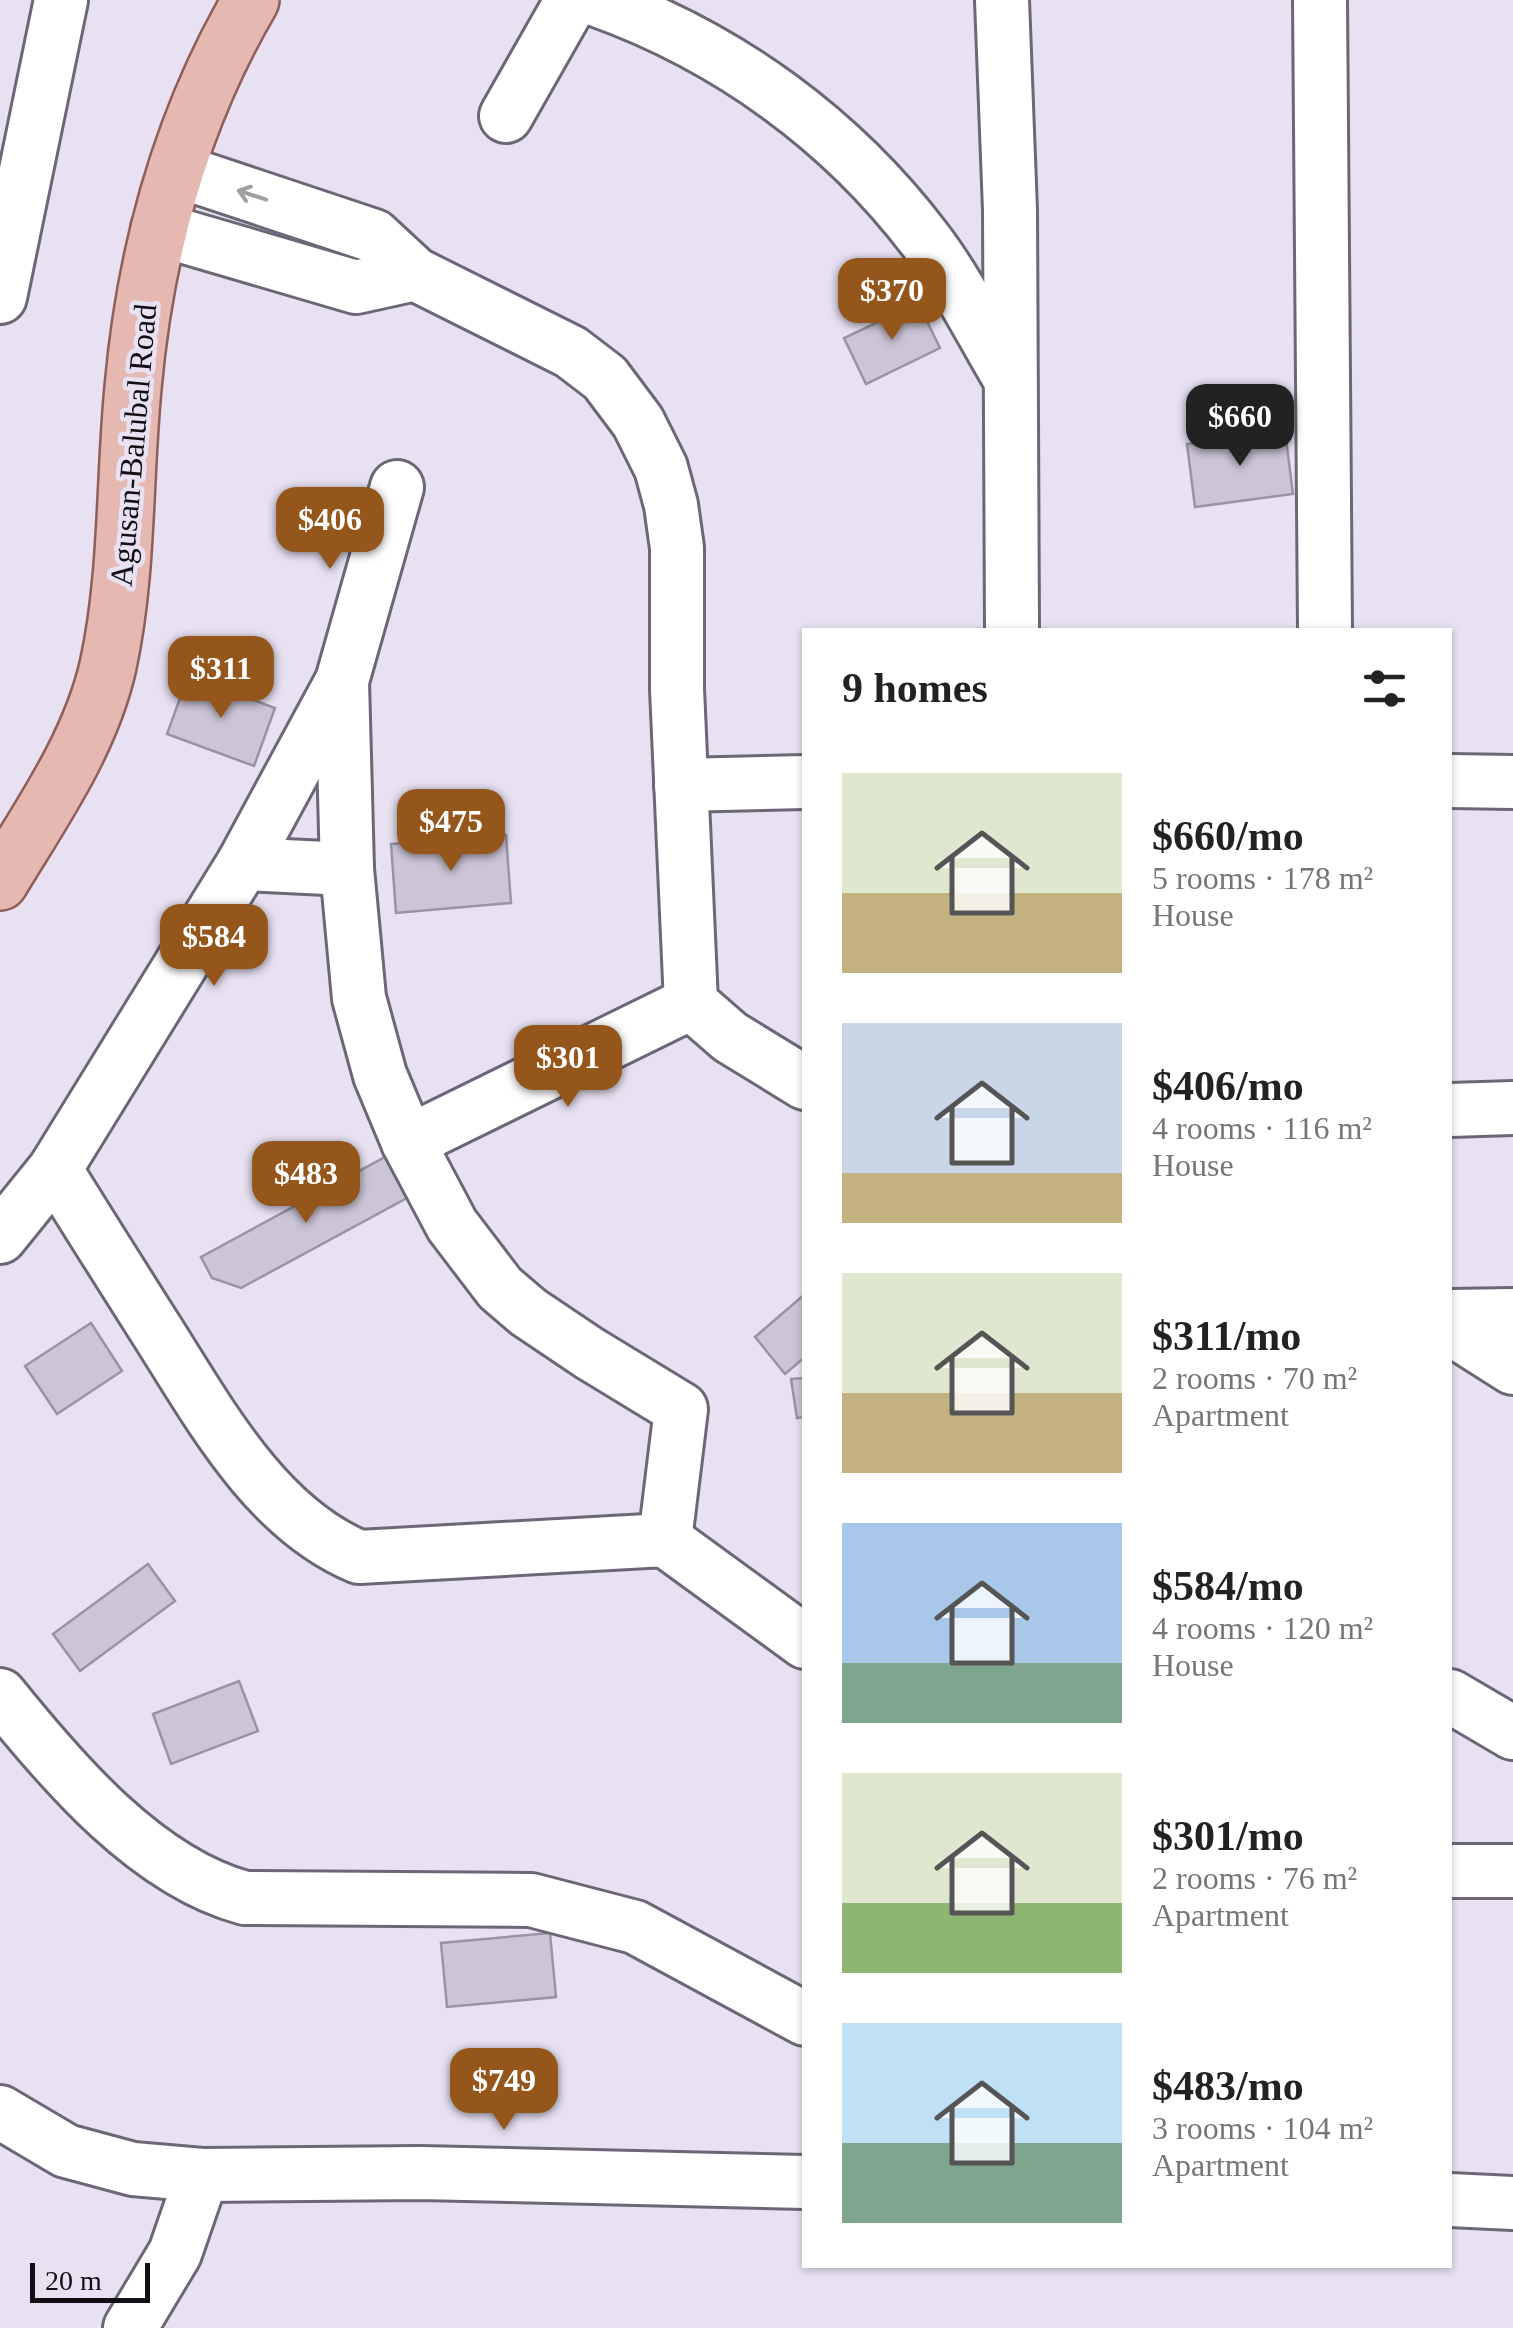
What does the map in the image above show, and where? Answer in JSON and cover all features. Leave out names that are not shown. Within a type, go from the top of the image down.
[{"type":"main road","name":"Agusan-Balubal Road","points":[[0,882],[75,754],[94,713],[107,668],[120,598],[138,342],[158,229],[209,80],[251,0]]},
{"type":"street","points":[[0,298],[61,0]]},
{"type":"street","points":[[506,116],[572,0]]},
{"type":"street","points":[[597,0],[692,41],[746,72],[846,150],[928,244],[1011,380]]},
{"type":"street","points":[[1002,0],[1010,210],[1012,628]]},
{"type":"street","points":[[1320,0],[1325,628]]},
{"type":"street","points":[[176,170],[374,236],[416,274],[572,352],[605,378],[638,422],[661,468],[677,548],[681,785],[691,1003],[730,1036],[802,1081]]},
{"type":"street","points":[[928,244],[1010,210]]},
{"type":"street","points":[[158,229],[356,287],[416,274]]},
{"type":"street","points":[[0,1236],[54,1169],[243,864],[342,681],[397,486]]},
{"type":"street","points":[[342,681],[347,868],[359,998],[380,1075],[408,1142],[452,1225],[500,1288],[588,1353],[681,1409],[665,1540]]},
{"type":"street","points":[[1452,780],[1513,782]]},
{"type":"street","points":[[681,785],[802,782]]},
{"type":"street","points":[[243,864],[347,868]]},
{"type":"street","points":[[408,1142],[691,1003]]},
{"type":"street","points":[[1452,1110],[1513,1108]]},
{"type":"street","points":[[54,1169],[177,1362],[257,1477],[294,1514],[340,1548],[359,1557],[665,1540],[802,1640]]},
{"type":"street","points":[[1452,1316],[1513,1315]]},
{"type":"street","points":[[1452,1329],[1513,1368]]},
{"type":"street","points":[[0,1696],[100,1805],[157,1855],[186,1876],[218,1891],[245,1898],[531,1900],[635,1926],[802,2016]]},
{"type":"street","points":[[1452,1697],[1513,1733]]},
{"type":"street","points":[[1452,1871],[1513,1871]]},
{"type":"street","points":[[0,2112],[66,2151],[133,2170],[202,2175],[420,2173],[802,2182]]},
{"type":"street","points":[[130,2328],[175,2254],[202,2175]]},
{"type":"street","points":[[1452,2200],[1513,2203]]},
{"type":"building","points":[[918,303],[940,348],[866,384],[844,338]]},
{"type":"building","points":[[1285,431],[1293,494],[1195,507],[1187,444]]},
{"type":"building","points":[[188,676],[275,708],[254,766],[167,734]]},
{"type":"building","points":[[506,835],[511,903],[396,913],[391,844]]},
{"type":"building","points":[[385,1157],[407,1198],[241,1288],[212,1278],[201,1257]]},
{"type":"building","points":[[802,1297],[802,1360],[785,1374],[755,1337]]},
{"type":"building","points":[[91,1323],[122,1371],[57,1414],[25,1366]]},
{"type":"building","points":[[802,1378],[802,1417],[797,1418],[791,1379]]},
{"type":"building","points":[[148,1564],[175,1601],[80,1671],[53,1634]]},
{"type":"building","points":[[239,1681],[258,1731],[171,1764],[153,1714]]},
{"type":"building","points":[[550,1933],[556,1997],[447,2007],[441,1943]]}]
